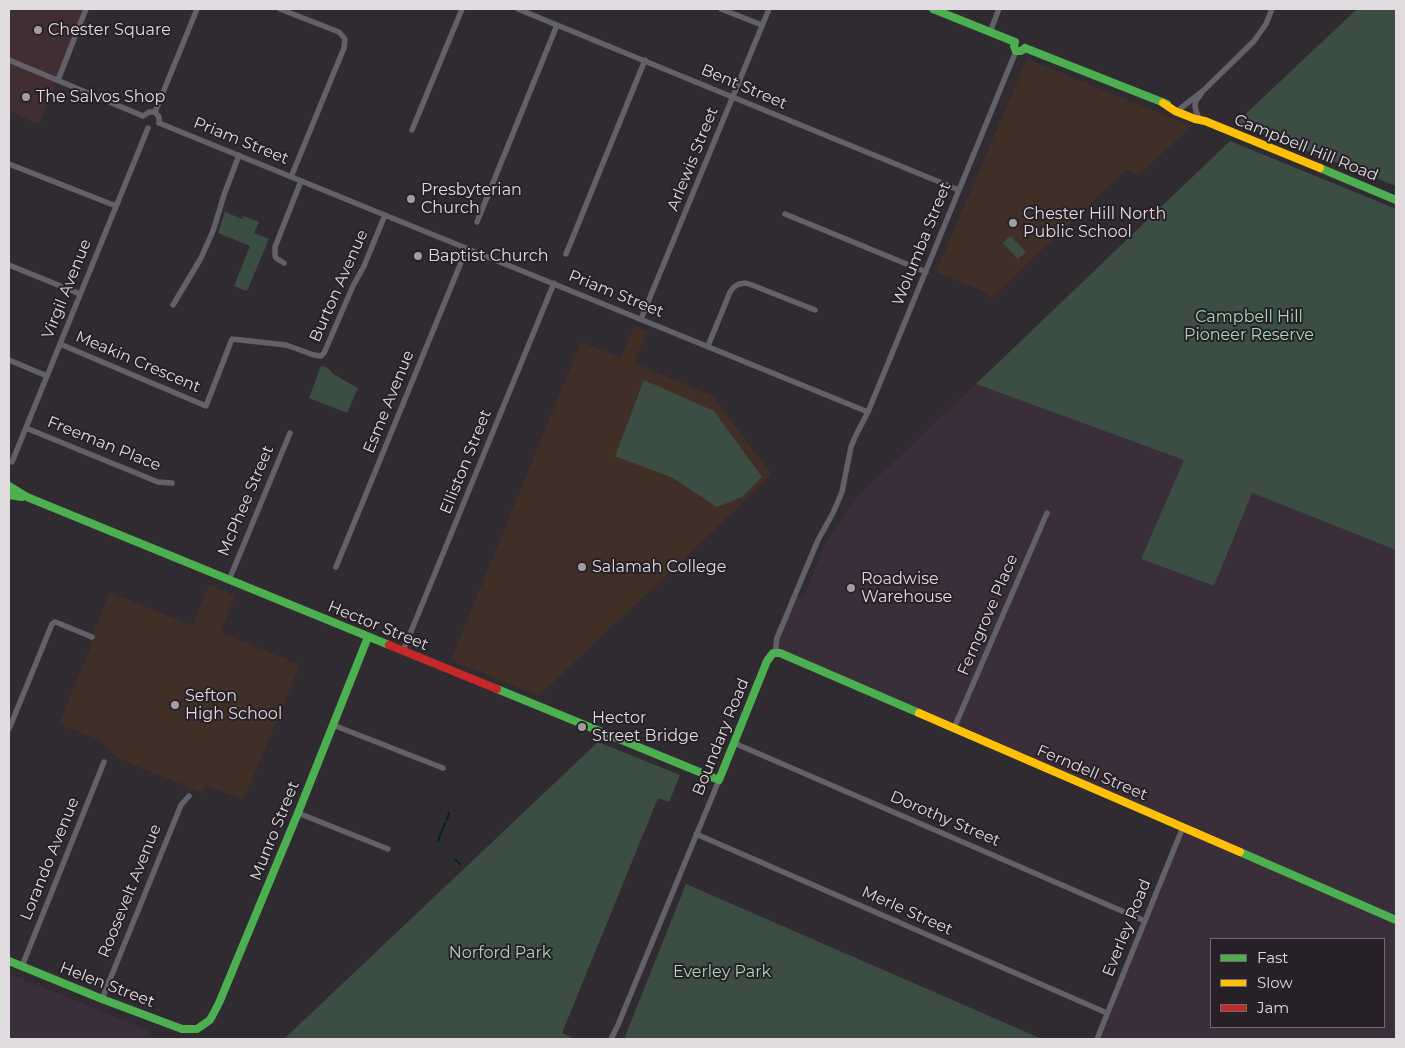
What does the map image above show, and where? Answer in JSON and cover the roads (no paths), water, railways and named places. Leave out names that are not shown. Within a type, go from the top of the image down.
[{"type":"main road","points":[[933,9],[990,32],[1016,47]]},
{"type":"main road","name":"Campbell Hill Road","points":[[1016,47],[1021,51],[1025,48],[1163,103],[1181,108],[1215,125],[1396,200]]},
{"type":"main road","name":"Campbell Hill Road","points":[[1163,103],[1175,111],[1196,119],[1202,119]]},
{"type":"main road","name":"Hector Street","points":[[9,486],[27,497],[719,780]]},
{"type":"main road","name":"Hector Street","points":[[9,495],[27,497]]},
{"type":"main road","name":"Munro Street","points":[[197,1029],[210,1020],[219,1003],[298,813],[368,637]]},
{"type":"main road","name":"Ferndell Street","points":[[776,653],[786,655],[1396,920]]},
{"type":"main road","name":"Boundary Road","points":[[719,780],[767,661],[770,656],[776,653]]},
{"type":"main road","name":"Helen Street","points":[[9,961],[182,1029],[197,1029]]},
{"type":"street","points":[[58,80],[86,9]]},
{"type":"street","points":[[154,112],[197,9]]},
{"type":"street","points":[[280,9],[339,32],[345,39],[344,48],[291,176]]},
{"type":"street","points":[[412,130],[462,9]]},
{"type":"street","name":"Bent Street","points":[[518,9],[959,190]]},
{"type":"street","points":[[721,9],[762,25]]},
{"type":"street","name":"Arlewis Street","points":[[641,319],[769,9]]},
{"type":"street","points":[[990,32],[999,9]]},
{"type":"street","points":[[1181,108],[1204,90],[1254,41],[1266,24],[1272,9]]},
{"type":"street","points":[[477,222],[557,25]]},
{"type":"street","name":"Wolumba Street","points":[[852,447],[926,272],[1016,47]]},
{"type":"street","points":[[9,60],[58,80],[156,127],[159,123],[159,117],[154,112]]},
{"type":"street","points":[[566,254],[645,60]]},
{"type":"street","points":[[1202,119],[1196,112],[1195,106],[1196,101],[1204,90]]},
{"type":"street","points":[[144,122],[149,112],[154,112]]},
{"type":"street","name":"Virgil Avenue","points":[[12,462],[116,206],[144,122]]},
{"type":"street","name":"Priam Street","points":[[159,123],[868,412]]},
{"type":"street","points":[[173,305],[201,258],[213,231],[239,155]]},
{"type":"street","points":[[9,164],[116,206]]},
{"type":"street","points":[[284,263],[276,258],[275,247],[301,181]]},
{"type":"street","points":[[785,214],[926,272]]},
{"type":"street","name":"Burton Avenue","points":[[206,406],[232,339],[286,345],[314,356],[321,356],[324,353],[386,215]]},
{"type":"street","name":"Esme Avenue","points":[[336,567],[467,248]]},
{"type":"street","points":[[9,265],[80,294]]},
{"type":"street","name":"Elliston Street","points":[[403,651],[554,283]]},
{"type":"street","points":[[708,346],[730,292],[739,284],[746,283],[752,285],[815,310]]},
{"type":"street","name":"Meakin Crescent","points":[[60,344],[206,406]]},
{"type":"street","points":[[9,360],[46,376]]},
{"type":"street","name":"Freeman Place","points":[[26,428],[158,482],[172,483]]},
{"type":"street","name":"McPhee Street","points":[[229,580],[290,433]]},
{"type":"street","name":"Boundary Road","points":[[776,653],[777,638],[818,540],[834,513],[842,492],[852,447]]},
{"type":"street","name":"Ferngrove Place","points":[[954,728],[1046,513]]},
{"type":"street","points":[[9,729],[52,624],[55,622],[92,637]]},
{"type":"street","points":[[333,724],[443,768]]},
{"type":"street","name":"Dorothy Street","points":[[734,743],[1145,921]]},
{"type":"street","name":"Lorando Avenue","points":[[22,966],[104,762]]},
{"type":"street","name":"Boundary Road","points":[[611,1039],[719,780]]},
{"type":"street","name":"Roosevelt Avenue","points":[[102,999],[181,805],[189,796]]},
{"type":"street","points":[[298,813],[388,848]]},
{"type":"street","name":"Everley Road","points":[[1097,1039],[1183,827]]},
{"type":"street","name":"Merle Street","points":[[696,834],[1107,1013]]},
{"type":"waterway","points":[[447,820],[449,813]]},
{"type":"waterway","points":[[438,841],[445,823]]},
{"type":"waterway","points":[[455,859],[460,864]]},
{"type":"place","name":"Chester Square","points":[[38,30]]},
{"type":"place","name":"The Salvos Shop","points":[[26,97]]},
{"type":"place","name":"Presbyterian Church","points":[[411,199]]},
{"type":"place","name":"Chester Hill North Public School","points":[[1013,223]]},
{"type":"place","name":"Baptist Church","points":[[418,256]]},
{"type":"place","name":"Salamah College","points":[[582,567]]},
{"type":"place","name":"Roadwise Warehouse","points":[[851,588]]},
{"type":"place","name":"Sefton High School","points":[[175,705]]},
{"type":"place","name":"Hector Street Bridge","points":[[582,727]]},
{"type":"park label","name":"Campbell Hill Pioneer Reserve","points":[[1249,326]]},
{"type":"park label","name":"Norford Park","points":[[500,953]]},
{"type":"park label","name":"Everley Park","points":[[722,972]]}]
